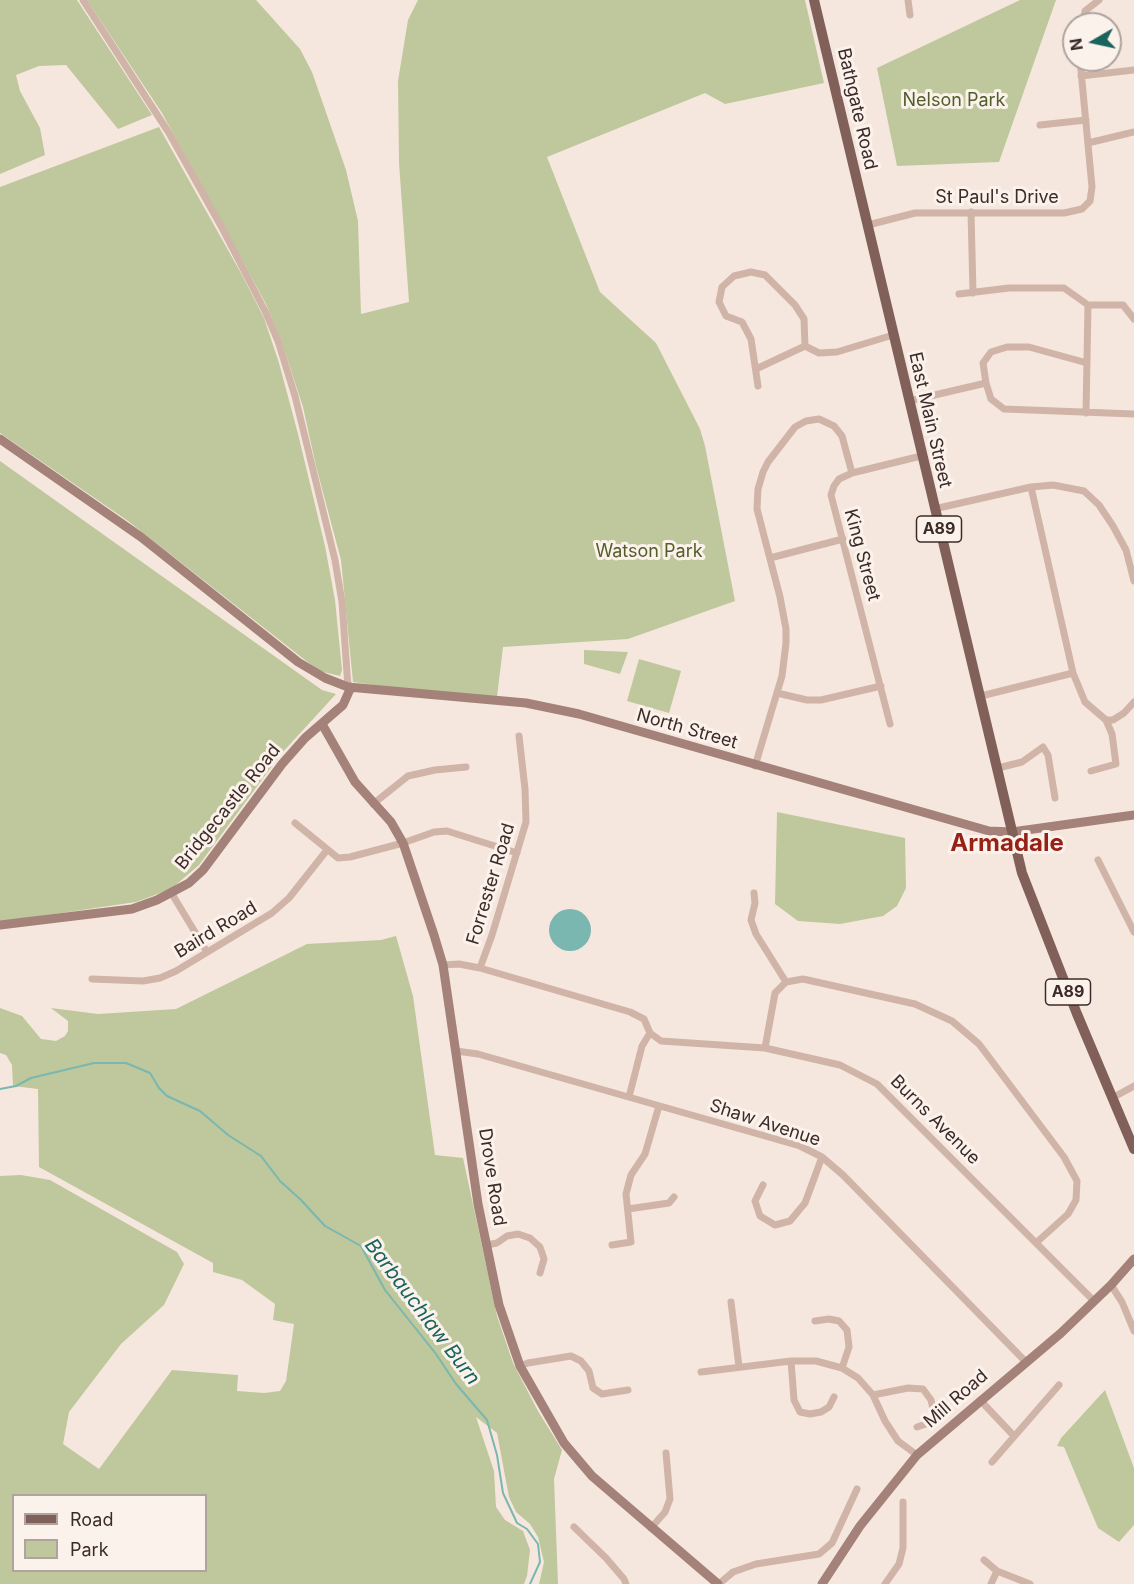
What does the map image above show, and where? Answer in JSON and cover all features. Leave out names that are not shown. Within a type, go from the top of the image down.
[{"type":"main road","name":"Bathgate Road","points":[[814,0],[868,225]]},
{"type":"main road","name":"East Main Street","points":[[868,225],[892,335],[1012,832]]},
{"type":"main road","name":"A89","points":[[1012,832],[1022,873],[1134,1149]]},
{"type":"street","points":[[83,0],[169,133],[226,236],[278,341],[295,396],[334,560],[342,602],[349,687]]},
{"type":"street","points":[[908,0],[910,15]]},
{"type":"street","points":[[1085,12],[1098,0]]},
{"type":"street","points":[[1081,76],[1134,70]]},
{"type":"street","name":"St Paul's Drive","points":[[868,225],[915,213],[1064,213],[1082,209],[1090,201],[1092,187],[1081,72]]},
{"type":"street","points":[[1040,125],[1086,120]]},
{"type":"street","points":[[1088,143],[1134,132]]},
{"type":"street","points":[[971,212],[973,293]]},
{"type":"street","points":[[758,386],[751,339],[741,322],[726,316],[719,302],[722,287],[734,276],[751,272],[765,275],[795,305],[804,319],[805,346]]},
{"type":"street","points":[[959,294],[1009,288],[1064,288],[1088,305],[1123,305],[1134,320]]},
{"type":"street","points":[[1086,413],[1088,305]]},
{"type":"street","points":[[805,346],[819,353],[837,352],[892,335]]},
{"type":"street","points":[[756,369],[805,346]]},
{"type":"street","points":[[1087,363],[1029,347],[1007,347],[991,352],[983,363],[986,383],[992,399],[1004,409],[1134,414]]},
{"type":"street","points":[[909,401],[986,383]]},
{"type":"street","points":[[755,766],[785,660],[786,629],[757,509],[758,489],[768,462],[795,427],[806,421],[819,419],[834,426],[842,436],[852,473],[921,456]]},
{"type":"street","name":"North Street","points":[[0,439],[141,537],[298,662],[325,678],[349,687],[526,703],[579,714],[989,831],[1012,832],[1134,815]]},
{"type":"street","name":"King Street","points":[[852,473],[839,479],[831,495],[890,724]]},
{"type":"street","points":[[934,509],[1031,487],[1053,485],[1084,491],[1099,505],[1113,526],[1126,550],[1134,581]]},
{"type":"street","points":[[1031,487],[1073,674],[1085,702],[1106,720],[1112,734],[1116,764],[1091,771]]},
{"type":"street","points":[[770,558],[843,539]]},
{"type":"street","points":[[981,696],[1073,674]]},
{"type":"street","points":[[777,693],[807,700],[821,700],[881,686]]},
{"type":"street","name":"Bridgecastle Road","points":[[0,925],[132,909],[172,894],[189,883],[203,870],[282,764],[305,738],[343,705],[349,687]]},
{"type":"street","points":[[1106,720],[1113,720],[1124,713],[1134,702]]},
{"type":"street","name":"Drove Road","points":[[322,724],[355,782],[391,822],[402,843],[443,965],[478,1204],[499,1305],[520,1366],[564,1443],[592,1476],[719,1584]]},
{"type":"street","name":"Forrester Road","points":[[480,968],[526,822],[519,736]]},
{"type":"street","points":[[998,768],[1028,759],[1043,747],[1048,755],[1055,798]]},
{"type":"street","points":[[373,804],[408,776],[466,767]]},
{"type":"street","points":[[295,823],[338,858],[402,843],[434,832],[447,831],[517,853]]},
{"type":"street","name":"Baird Road","points":[[92,979],[143,981],[160,978],[176,971],[272,913],[290,898],[327,850]]},
{"type":"street","points":[[1098,860],[1134,932]]},
{"type":"street","points":[[754,893],[755,903],[751,920],[756,934],[786,982]]},
{"type":"street","points":[[172,894],[207,952]]},
{"type":"street","name":"Burns Avenue","points":[[443,965],[459,964],[480,968],[630,1012],[644,1019],[650,1033],[661,1041],[765,1048],[840,1065],[877,1084],[1094,1301]]},
{"type":"street","points":[[765,1048],[775,993],[786,982],[803,979],[915,1004],[952,1021],[979,1044],[1064,1157],[1077,1180],[1076,1200],[1068,1214],[1037,1242]]},
{"type":"street","points":[[629,1097],[642,1046],[650,1033]]},
{"type":"street","name":"Shaw Avenue","points":[[456,1051],[478,1054],[800,1146],[822,1156],[1025,1361]]},
{"type":"street","points":[[1112,1098],[1134,1086]]},
{"type":"street","points":[[612,1245],[631,1242],[626,1194],[631,1175],[645,1154],[659,1106]]},
{"type":"street","points":[[763,1185],[755,1201],[760,1216],[775,1225],[790,1221],[805,1203],[822,1156]]},
{"type":"street","points":[[628,1209],[669,1203],[674,1197]]},
{"type":"street","points":[[487,1245],[518,1234],[530,1238],[540,1247],[544,1259],[540,1273]]},
{"type":"street","name":"Mill Road","points":[[822,1584],[860,1526],[917,1455],[1025,1361],[1061,1333],[1111,1285],[1134,1258]]},
{"type":"street","points":[[1111,1285],[1122,1302],[1134,1331]]},
{"type":"street","points":[[731,1302],[740,1367]]},
{"type":"street","points":[[814,1321],[829,1319],[839,1321],[847,1330],[849,1347],[842,1368]]},
{"type":"street","points":[[520,1366],[571,1356],[581,1360],[589,1371],[593,1388],[602,1394],[628,1390]]},
{"type":"street","points":[[790,1360],[794,1400],[800,1412],[810,1414],[821,1412],[829,1407],[834,1398]]},
{"type":"street","points":[[701,1372],[790,1360],[816,1361],[842,1368],[858,1378],[873,1395],[898,1441],[917,1455]]},
{"type":"street","points":[[992,1462],[1059,1385]]},
{"type":"street","points":[[873,1395],[908,1388],[923,1389],[931,1400],[934,1413],[929,1422],[917,1427]]},
{"type":"street","points":[[980,1400],[1014,1436]]},
{"type":"street","points":[[651,1528],[665,1512],[670,1499],[666,1453]]},
{"type":"street","points":[[719,1584],[733,1572],[756,1564],[819,1554],[832,1543],[857,1489]]},
{"type":"street","points":[[885,1584],[899,1564],[903,1548],[903,1502]]},
{"type":"street","points":[[574,1527],[606,1558],[626,1584]]},
{"type":"street","points":[[984,1560],[998,1570],[1030,1584]]},
{"type":"street","points":[[990,1584],[998,1570]]},
{"type":"green space","points":[[0,0],[77,0],[152,115],[118,129],[66,65],[39,66],[16,75],[20,91],[40,128],[45,155],[0,174]]},
{"type":"green space","name":"Watson Park","points":[[87,0],[256,0],[300,49],[312,72],[346,170],[358,221],[361,314],[409,302],[399,163],[398,81],[408,20],[418,0],[805,0],[824,83],[725,104],[705,93],[547,157],[600,292],[656,343],[700,429],[735,601],[628,639],[503,647],[497,697],[408,690],[353,682],[341,560],[303,407],[281,340],[266,304],[162,113]]},
{"type":"green space","name":"Nelson Park","points":[[1020,0],[1056,0],[999,162],[897,166],[877,68]]},
{"type":"green space","points":[[159,127],[264,318],[279,363],[325,546],[335,600],[342,670],[340,676],[319,671],[128,521],[0,433],[0,187]]},
{"type":"green space","points":[[0,461],[322,690],[336,694],[281,754],[199,865],[171,889],[136,902],[0,922]]},
{"type":"green space","points":[[584,650],[628,652],[620,674],[584,664]]},
{"type":"green space","points":[[639,659],[681,671],[669,713],[627,701]]},
{"type":"green space","points":[[777,812],[905,838],[906,888],[897,906],[883,916],[840,924],[798,921],[775,904]]},
{"type":"green space","points":[[396,936],[413,996],[435,1155],[463,1158],[497,1316],[513,1363],[562,1450],[554,1479],[558,1584],[539,1584],[544,1562],[538,1537],[530,1524],[516,1512],[509,1497],[497,1433],[476,1417],[494,1471],[496,1507],[505,1520],[523,1531],[530,1550],[524,1584],[0,1584],[0,1176],[21,1175],[50,1180],[177,1252],[184,1264],[164,1305],[121,1344],[69,1412],[63,1444],[99,1469],[172,1370],[238,1375],[237,1391],[264,1393],[280,1391],[286,1381],[294,1324],[273,1320],[275,1304],[242,1280],[213,1272],[213,1263],[39,1167],[38,1089],[13,1086],[12,1065],[6,1055],[0,1053],[0,1008],[22,1016],[41,1039],[56,1041],[65,1036],[68,1031],[68,1021],[51,1008],[98,1014],[176,1009],[307,944],[381,940]]},
{"type":"green space","points":[[1105,1390],[1134,1468],[1134,1525],[1119,1542],[1098,1528],[1064,1447],[1057,1446],[1061,1438]]},
{"type":"water","points":[[570,909],[578,910],[585,915],[590,922],[590,938],[585,945],[578,950],[570,951],[562,950],[555,945],[550,938],[549,930],[550,922],[555,915],[562,910]]},
{"type":"waterway","name":"Barbauchlaw Burn","points":[[0,1089],[16,1086],[31,1078],[94,1063],[126,1063],[150,1073],[167,1096],[200,1111],[228,1135],[261,1156],[280,1181],[325,1226],[361,1246],[385,1290],[436,1354],[456,1384],[487,1420],[497,1455],[503,1493],[517,1523],[527,1529],[538,1544],[540,1562],[530,1584]]},
{"type":"district","name":"Armadale","points":[[1007,844]]}]
